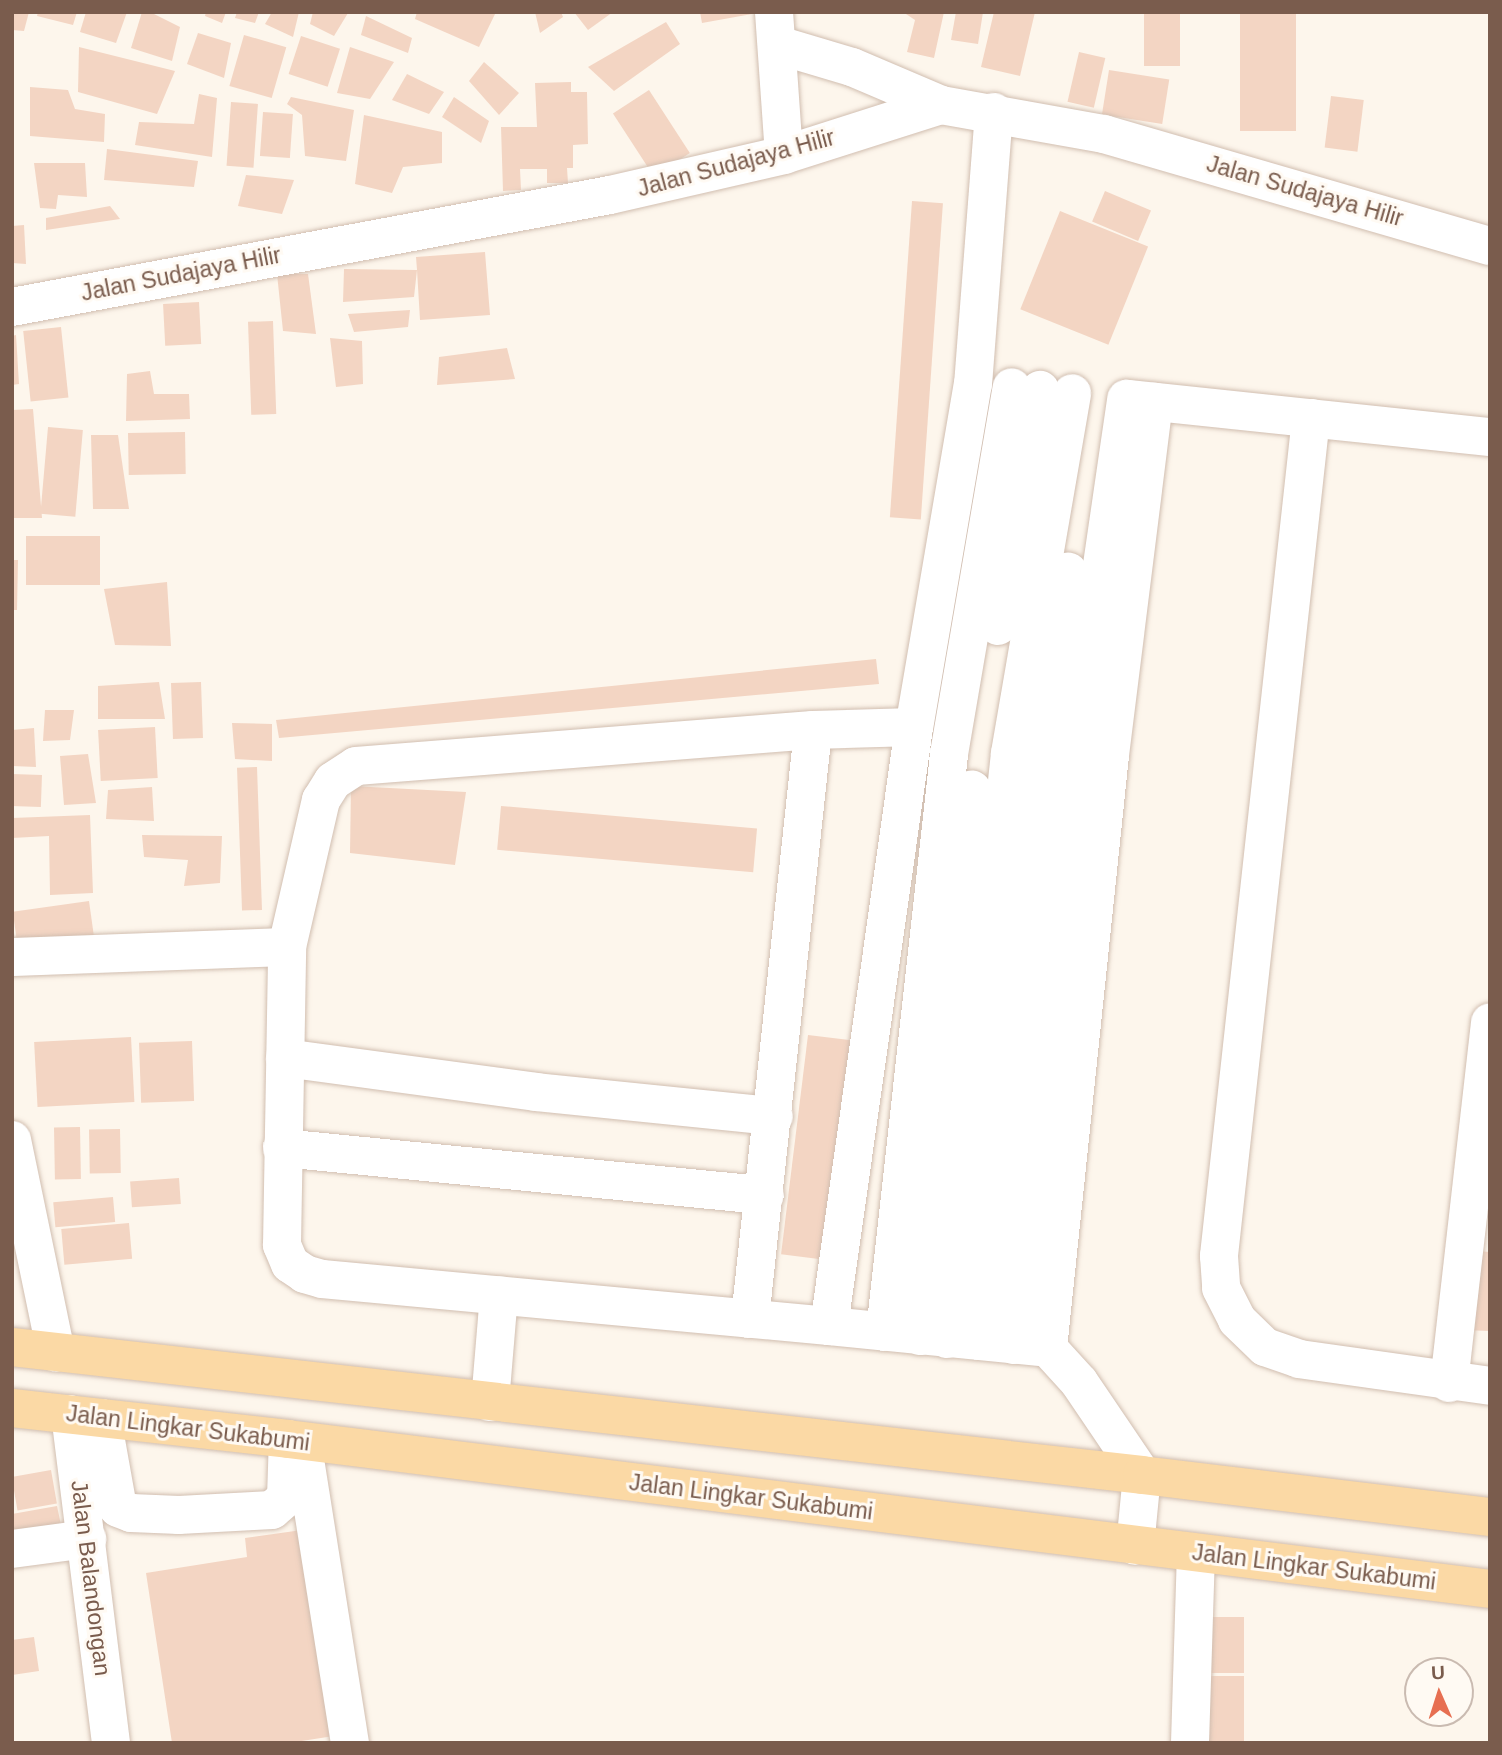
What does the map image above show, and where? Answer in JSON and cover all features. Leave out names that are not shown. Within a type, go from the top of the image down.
[{"type":"main road","points":[[12,1347],[1490,1517]]},
{"type":"main road","name":"Jalan Lingkar Sukabumi","points":[[12,1408],[295,1440],[1490,1589]]},
{"type":"street","points":[[776,29],[852,67],[941,105]]},
{"type":"street","points":[[776,29],[784,155]]},
{"type":"street","name":"Jalan Sudajaya Hilir","points":[[12,307],[610,195],[784,155],[941,105],[994,112],[1104,134],[1490,246]]},
{"type":"street","points":[[829,1326],[914,727],[973,383],[994,112]]},
{"type":"street","points":[[973,383],[1490,437]]},
{"type":"street","points":[[966,1340],[1109,769],[1083,395]]},
{"type":"street","points":[[966,1340],[1083,395]]},
{"type":"street","points":[[966,1340],[974,760],[1083,395]]},
{"type":"street","points":[[1311,418],[1219,1256],[1221,1288],[1237,1320],[1265,1347],[1299,1359],[1449,1383],[1490,1386]]},
{"type":"street","points":[[914,727],[813,730],[356,766],[333,781],[321,800],[287,947],[282,1245],[290,1264],[305,1274],[322,1279],[966,1340],[1079,1382],[1142,1475],[1135,1546]]},
{"type":"street","points":[[750,1319],[774,1115],[813,730]]},
{"type":"street","points":[[12,957],[287,947]]},
{"type":"street","points":[[1449,1383],[1487,1075],[1490,1022]]},
{"type":"street","points":[[285,1058],[536,1093],[774,1115]]},
{"type":"street","points":[[12,1140],[56,1352]]},
{"type":"street","points":[[282,1148],[765,1195]]},
{"type":"street","points":[[490,1402],[499,1296]]},
{"type":"street","points":[[86,1416],[117,1508],[131,1513],[179,1515],[272,1510],[286,1498],[295,1440]]},
{"type":"street","name":"Jalan Balandongan","points":[[86,1416],[87,1539],[111,1743]]},
{"type":"street","points":[[295,1440],[350,1743]]},
{"type":"street","points":[[12,1549],[87,1539]]},
{"type":"street","points":[[1190,1743],[1196,1553]]},
{"type":"building","points":[[12,12],[29,12],[24,31],[12,30]]},
{"type":"building","points":[[38,12],[77,12],[73,25],[37,16]]},
{"type":"building","points":[[86,12],[127,12],[116,43],[80,32]]},
{"type":"building","points":[[142,12],[150,12],[180,27],[172,61],[131,48]]},
{"type":"building","points":[[206,12],[226,12],[222,23],[205,16]]},
{"type":"building","points":[[237,12],[259,12],[255,23],[235,18]]},
{"type":"building","points":[[272,12],[299,12],[293,37],[265,24]]},
{"type":"building","points":[[313,12],[348,13],[334,36],[310,24]]},
{"type":"building","points":[[417,12],[496,12],[479,47],[415,19]]},
{"type":"building","points":[[535,12],[561,12],[563,17],[540,33]]},
{"type":"building","points":[[574,12],[613,12],[588,30]]},
{"type":"building","points":[[700,12],[751,12],[752,14],[702,23]]},
{"type":"building","points":[[903,12],[944,12],[934,58],[907,52],[915,20]]},
{"type":"building","points":[[956,12],[983,12],[978,44],[951,40]]},
{"type":"building","points":[[994,12],[1035,12],[1020,76],[981,67]]},
{"type":"building","points":[[1144,12],[1180,12],[1180,66],[1144,66]]},
{"type":"building","points":[[1240,12],[1296,12],[1296,131],[1240,131]]},
{"type":"building","points":[[366,16],[412,38],[408,53],[361,35]]},
{"type":"building","points":[[666,22],[680,44],[614,91],[588,67]]},
{"type":"building","points":[[198,33],[231,43],[224,78],[187,64]]},
{"type":"building","points":[[244,35],[286,47],[272,98],[229,86]]},
{"type":"building","points":[[301,36],[340,49],[328,87],[289,74]]},
{"type":"building","points":[[79,47],[175,71],[157,114],[78,92]]},
{"type":"building","points":[[350,47],[394,62],[370,99],[337,93]]},
{"type":"building","points":[[1079,52],[1105,58],[1094,108],[1068,102]]},
{"type":"building","points":[[484,62],[519,93],[499,115],[469,81]]},
{"type":"building","points":[[1109,70],[1169,80],[1162,124],[1102,114]]},
{"type":"building","points":[[407,74],[444,92],[429,114],[392,100]]},
{"type":"building","points":[[571,82],[571,92],[587,92],[588,144],[573,145],[573,168],[567,168],[568,183],[547,183],[547,169],[520,169],[521,190],[503,191],[501,127],[537,127],[535,83]]},
{"type":"building","points":[[30,87],[68,90],[75,109],[105,114],[104,142],[30,136]]},
{"type":"building","points":[[649,90],[690,153],[654,176],[613,113]]},
{"type":"building","points":[[199,94],[217,98],[212,157],[135,145],[139,122],[194,124]]},
{"type":"building","points":[[1331,96],[1364,100],[1357,152],[1325,148]]},
{"type":"building","points":[[291,97],[354,110],[346,161],[305,156],[302,115],[287,104]]},
{"type":"building","points":[[454,97],[489,121],[481,143],[442,117]]},
{"type":"building","points":[[231,102],[258,104],[253,168],[227,166]]},
{"type":"building","points":[[263,112],[293,114],[290,158],[260,156]]},
{"type":"building","points":[[364,115],[442,132],[442,163],[403,167],[392,193],[355,184]]},
{"type":"building","points":[[107,149],[198,161],[194,187],[104,180]]},
{"type":"building","points":[[34,163],[85,163],[87,197],[58,195],[56,209],[40,208]]},
{"type":"building","points":[[246,175],[294,180],[282,214],[238,206]]},
{"type":"building","points":[[1105,191],[1151,211],[1138,241],[1092,221]]},
{"type":"building","points":[[912,201],[943,203],[921,519],[890,517]]},
{"type":"building","points":[[110,206],[120,219],[46,230],[46,218]]},
{"type":"building","points":[[1060,211],[1148,247],[1108,345],[1020,309]]},
{"type":"building","points":[[24,225],[26,264],[12,263],[12,226]]},
{"type":"building","points":[[485,252],[490,315],[420,320],[416,257]]},
{"type":"building","points":[[344,269],[417,270],[414,297],[343,302]]},
{"type":"building","points":[[277,274],[308,274],[316,334],[283,331]]},
{"type":"building","points":[[199,302],[201,344],[165,346],[163,304]]},
{"type":"building","points":[[410,310],[408,327],[354,332],[348,314]]},
{"type":"building","points":[[273,321],[276,414],[251,415],[248,322]]},
{"type":"building","points":[[61,327],[68,398],[31,402],[23,331]]},
{"type":"building","points":[[16,335],[19,384],[12,385],[12,336]]},
{"type":"building","points":[[330,338],[362,341],[363,384],[336,387]]},
{"type":"building","points":[[507,348],[515,379],[437,385],[439,357]]},
{"type":"building","points":[[150,371],[154,394],[189,394],[190,419],[126,421],[127,374]]},
{"type":"building","points":[[33,409],[42,518],[12,518],[12,410]]},
{"type":"building","points":[[48,427],[83,430],[75,517],[40,514]]},
{"type":"building","points":[[185,432],[186,474],[129,475],[128,433]]},
{"type":"building","points":[[91,435],[118,435],[129,509],[93,509]]},
{"type":"building","points":[[26,536],[100,536],[100,585],[26,585]]},
{"type":"building","points":[[12,560],[18,560],[17,610],[12,610]]},
{"type":"building","points":[[167,582],[171,646],[115,645],[104,589]]},
{"type":"building","points":[[876,659],[879,684],[279,738],[276,720]]},
{"type":"building","points":[[159,682],[165,719],[98,719],[98,686]]},
{"type":"building","points":[[201,682],[203,738],[173,739],[171,683]]},
{"type":"building","points":[[45,710],[74,710],[70,740],[43,741]]},
{"type":"building","points":[[232,723],[272,724],[272,761],[235,759]]},
{"type":"building","points":[[155,727],[158,778],[101,781],[98,730]]},
{"type":"building","points":[[34,728],[36,767],[12,766],[12,730]]},
{"type":"building","points":[[88,754],[96,803],[64,805],[60,756]]},
{"type":"building","points":[[257,767],[262,910],[242,911],[237,768]]},
{"type":"building","points":[[12,774],[42,775],[41,807],[12,806]]},
{"type":"building","points":[[351,786],[466,792],[455,865],[350,853]]},
{"type":"building","points":[[152,787],[154,821],[106,819],[108,790]]},
{"type":"building","points":[[501,806],[757,828],[753,872],[497,850]]},
{"type":"building","points":[[90,815],[93,893],[50,895],[49,836],[12,838],[12,818]]},
{"type":"building","points":[[142,835],[222,836],[220,883],[184,886],[188,860],[144,857]]},
{"type":"building","points":[[89,901],[94,937],[18,947],[13,912]]},
{"type":"building","points":[[808,1035],[860,1041],[833,1261],[781,1254]]},
{"type":"building","points":[[131,1037],[134,1102],[38,1107],[34,1042]]},
{"type":"building","points":[[192,1041],[194,1101],[141,1103],[139,1043]]},
{"type":"building","points":[[54,1127],[80,1127],[81,1179],[55,1179]]},
{"type":"building","points":[[120,1129],[121,1173],[90,1174],[89,1130]]},
{"type":"building","points":[[179,1178],[181,1204],[132,1207],[130,1181]]},
{"type":"building","points":[[113,1197],[115,1222],[55,1227],[53,1202]]},
{"type":"building","points":[[129,1223],[132,1259],[64,1265],[61,1229]]},
{"type":"building","points":[[1466,1250],[1490,1252],[1490,1331],[1462,1330]]},
{"type":"building","points":[[51,1470],[57,1503],[18,1510],[12,1477]]},
{"type":"building","points":[[57,1506],[62,1530],[12,1537],[12,1514]]},
{"type":"building","points":[[309,1529],[340,1735],[289,1743],[172,1743],[146,1573],[247,1557],[245,1538]]},
{"type":"building","points":[[1203,1617],[1244,1617],[1244,1673],[1203,1673]]},
{"type":"building","points":[[34,1637],[39,1671],[12,1675],[12,1640]]},
{"type":"building","points":[[1200,1676],[1244,1676],[1244,1743],[1200,1743]]}]
